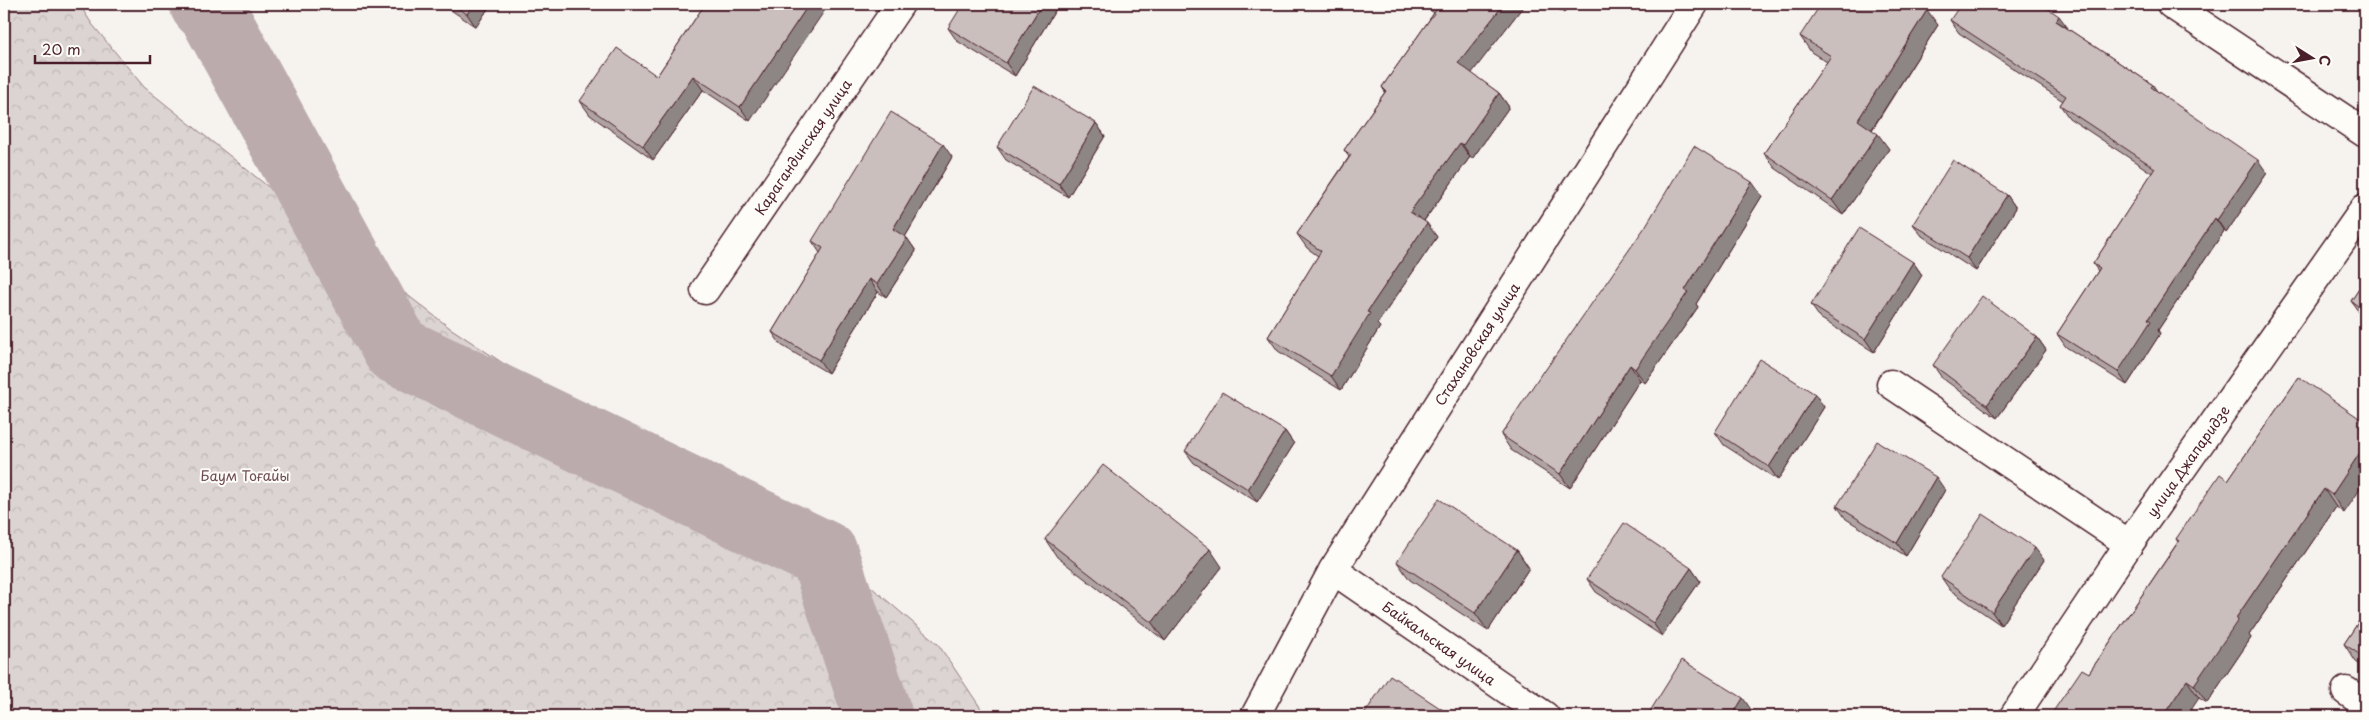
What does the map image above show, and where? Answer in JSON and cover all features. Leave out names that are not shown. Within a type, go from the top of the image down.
[{"type":"street","name":"Карагандинская улица","points":[[705,290],[900,4]]},
{"type":"street","name":"Стахановская улица","points":[[1255,716],[1333,570],[1694,4]]},
{"type":"street","points":[[2170,4],[2365,133]]},
{"type":"street","name":"улица Джапаридзе","points":[[2014,716],[2129,544],[2365,208]]},
{"type":"street","points":[[1891,384],[2129,544]]},
{"type":"street","name":"Байкальская улица","points":[[1333,570],[1546,716]]},
{"type":"green space","name":"Баум Тоғайы","points":[[4,4],[79,4],[92,24],[144,87],[276,193],[450,328],[720,507],[843,563],[938,644],[986,716],[4,716]]},
{"type":"building","points":[[452,4],[474,4],[467,14]]},
{"type":"building","points":[[705,4],[809,4],[740,107],[693,76],[643,146],[580,101],[617,48],[657,76]]},
{"type":"building","points":[[963,4],[1042,4],[1006,63],[948,28]]},
{"type":"building","points":[[1430,4],[1504,4],[1458,63],[1499,93],[1463,145],[1460,143],[1410,212],[1427,223],[1367,312],[1370,313],[1331,376],[1268,337],[1321,251],[1297,234],[1351,155],[1344,150],[1386,91],[1382,87],[1437,9]]},
{"type":"building","points":[[1821,4],[1917,4],[1927,10],[1858,120],[1878,134],[1832,200],[1764,153],[1831,56],[1800,36]]},
{"type":"building","points":[[1961,4],[2041,4],[2059,16],[2056,21],[2153,85],[2151,87],[2258,160],[2217,220],[2215,218],[2148,319],[2151,321],[2118,372],[2057,334],[2100,268],[2093,264],[2155,168],[2060,105],[2066,96],[1950,20]]},
{"type":"building","points":[[1034,86],[1096,123],[1059,184],[997,147]]},
{"type":"building","points":[[891,112],[943,144],[893,229],[907,238],[877,284],[869,279],[819,360],[772,332],[823,248],[812,241]]},
{"type":"building","points":[[1694,146],[1752,182],[1685,290],[1688,292],[1635,369],[1630,365],[1560,474],[1501,435],[1543,371],[1645,227]]},
{"type":"building","points":[[1953,160],[2007,195],[1967,258],[1913,224]]},
{"type":"building","points":[[1859,228],[1913,262],[1865,339],[1811,305]]},
{"type":"building","points":[[2365,280],[2365,311],[2351,301]]},
{"type":"building","points":[[1982,296],[2037,337],[1987,405],[1933,365]]},
{"type":"building","points":[[1760,359],[1815,394],[1769,467],[1715,432]]},
{"type":"building","points":[[2299,377],[2365,422],[2365,445],[2332,495],[2324,489],[2236,618],[2238,620],[2194,685],[2187,680],[2163,716],[2050,716],[2082,669],[2089,673],[2179,541],[2176,539],[2220,474],[2228,480]]},
{"type":"building","points":[[1222,392],[1285,431],[1248,489],[1185,451]]},
{"type":"building","points":[[1877,441],[1936,477],[1897,543],[1837,506]]},
{"type":"building","points":[[1103,465],[1210,549],[1152,623],[1045,539]]},
{"type":"building","points":[[1439,499],[1517,550],[1475,613],[1397,562]]},
{"type":"building","points":[[1983,514],[2035,548],[1992,612],[1941,577]]},
{"type":"building","points":[[1624,523],[1691,568],[1653,623],[1587,579]]},
{"type":"building","points":[[2365,612],[2365,658],[2344,644]]},
{"type":"building","points":[[1682,660],[1743,698],[1732,716],[1647,716]]},
{"type":"building","points":[[1390,675],[1449,714],[1448,716],[1363,716]]},
{"type":"waterway","points":[[204,4],[213,13],[397,350],[824,555],[878,716]]}]
